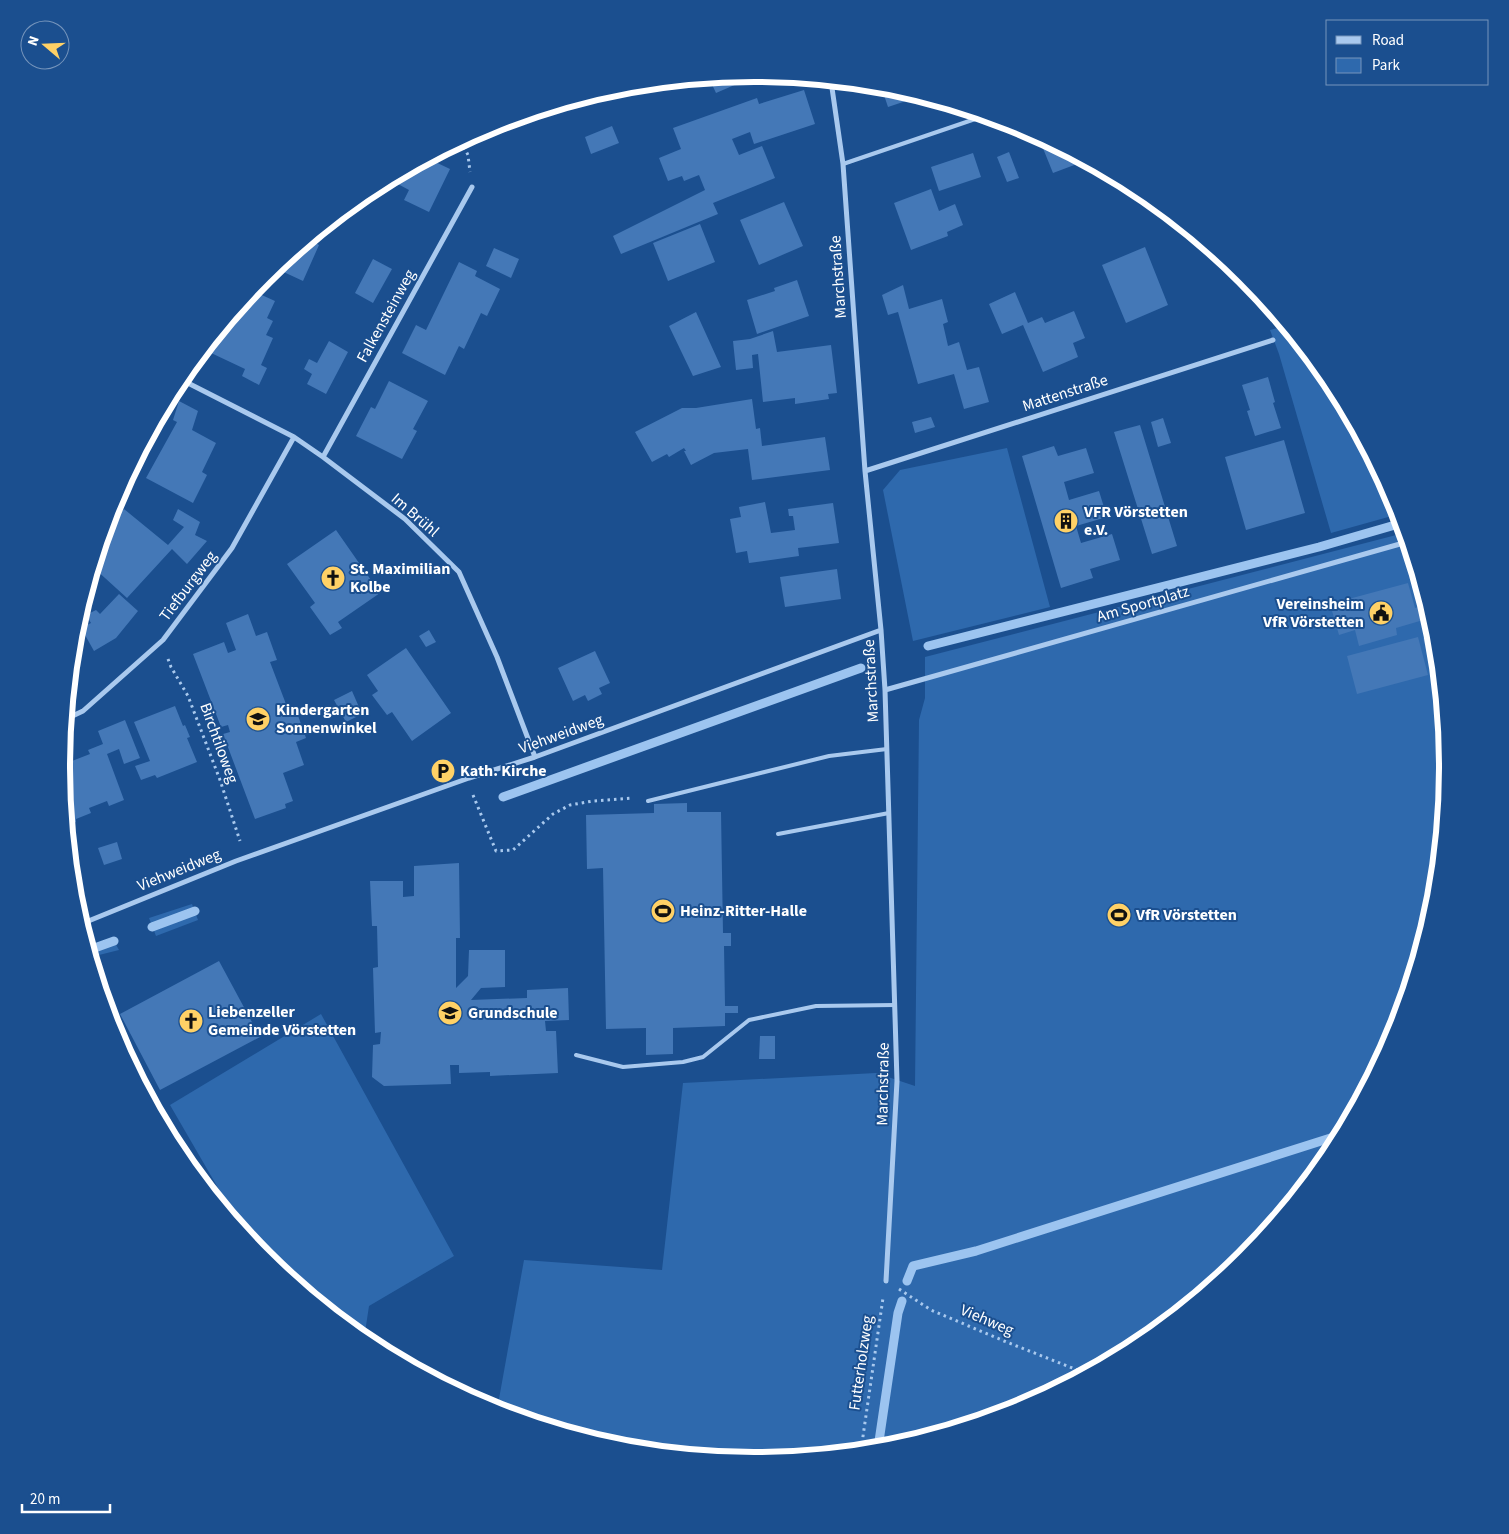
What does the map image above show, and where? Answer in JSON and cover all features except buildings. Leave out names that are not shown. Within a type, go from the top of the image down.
[{"type":"street","name":"Marchstraße","points":[[832,87],[843,164],[865,471],[885,690],[897,1081],[886,1280]]},
{"type":"street","name":"Falkensteinweg","points":[[323,457],[472,187]]},
{"type":"street","name":"Mattenstraße","points":[[865,471],[1273,340]]},
{"type":"street","name":"Im Brühl","points":[[188,383],[294,437],[323,457],[405,520],[458,572],[497,657],[535,757]]},
{"type":"street","name":"Tiefburgweg","points":[[72,716],[83,711],[163,640],[232,548],[294,437]]},
{"type":"street","name":"Am Sportplatz","points":[[885,690],[1402,544]]},
{"type":"street","name":"Viehweidweg","points":[[88,921],[246,858],[469,778],[535,757],[881,630]]},
{"type":"lane","points":[[843,164],[975,119]]},
{"type":"lane","points":[[648,801],[829,756],[887,749]]},
{"type":"lane","points":[[778,834],[889,813]]},
{"type":"lane","points":[[576,1055],[623,1067],[683,1062],[703,1056],[749,1020],[816,1006],[896,1005]]},
{"type":"path","points":[[464,148],[468,155],[472,187]]},
{"type":"path","name":"Birchtiloweg","points":[[163,640],[171,667],[188,696],[246,858]]},
{"type":"path","points":[[469,778],[473,796],[496,851],[514,850],[553,814],[570,805],[629,798],[648,801]]},
{"type":"path","name":"Viehweg","points":[[886,1280],[931,1310],[1079,1370]]},
{"type":"path","name":"Futterholzweg","points":[[862,1443],[886,1280]]},
{"type":"green space","points":[[1279,328],[1298,350],[1324,387],[1368,464],[1391,516],[1331,533],[1279,354],[1270,330]]},
{"type":"green space","points":[[1007,448],[1050,607],[913,641],[883,490],[900,470]]},
{"type":"green space","points":[[1398,534],[1416,590],[1426,633],[1433,678],[1438,722],[1438,812],[1426,901],[1403,987],[1387,1029],[1347,1109],[1324,1147],[1298,1184],[1239,1251],[1206,1282],[1135,1336],[1097,1360],[1057,1381],[975,1415],[932,1428],[844,1446],[754,1452],[665,1446],[621,1438],[577,1428],[534,1415],[499,1401],[524,1260],[662,1270],[683,1083],[876,1073],[915,1086],[919,720],[925,698],[925,657]]},
{"type":"green space","points":[[192,904],[198,920],[156,936],[149,918]]},
{"type":"green space","points":[[114,941],[119,950],[97,956],[93,943]]},
{"type":"green space","points":[[321,1014],[454,1256],[369,1306],[365,1330],[303,1282],[270,1251],[240,1218],[226,1201],[170,1105]]},
{"type":"waterway","points":[[928,646],[1319,547],[1395,525]]},
{"type":"waterway","points":[[503,797],[861,668]]},
{"type":"waterway","points":[[152,927],[195,911]]},
{"type":"waterway","points":[[94,948],[114,941]]},
{"type":"waterway","points":[[907,1281],[913,1266],[976,1251],[1329,1138]]},
{"type":"waterway","points":[[879,1440],[898,1313],[902,1301]]},
{"type":"place","name":"VFR Vörstetten e.V.","points":[[1066,521]]},
{"type":"place","name":"St. Maximilian Kolbe","points":[[333,578]]},
{"type":"place","name":"Vereinsheim VfR Vörstetten","points":[[1381,613]]},
{"type":"place","name":"Kindergarten Sonnenwinkel","points":[[258,719]]},
{"type":"place","name":"Kath. Kirche","points":[[443,771]]},
{"type":"place","name":"Heinz-Ritter-Halle","points":[[663,911]]},
{"type":"place","name":"VfR Vörstetten","points":[[1119,915]]},
{"type":"place","name":"Grundschule","points":[[450,1013]]},
{"type":"place","name":"Liebenzeller Gemeinde Vörstetten","points":[[191,1021]]}]
